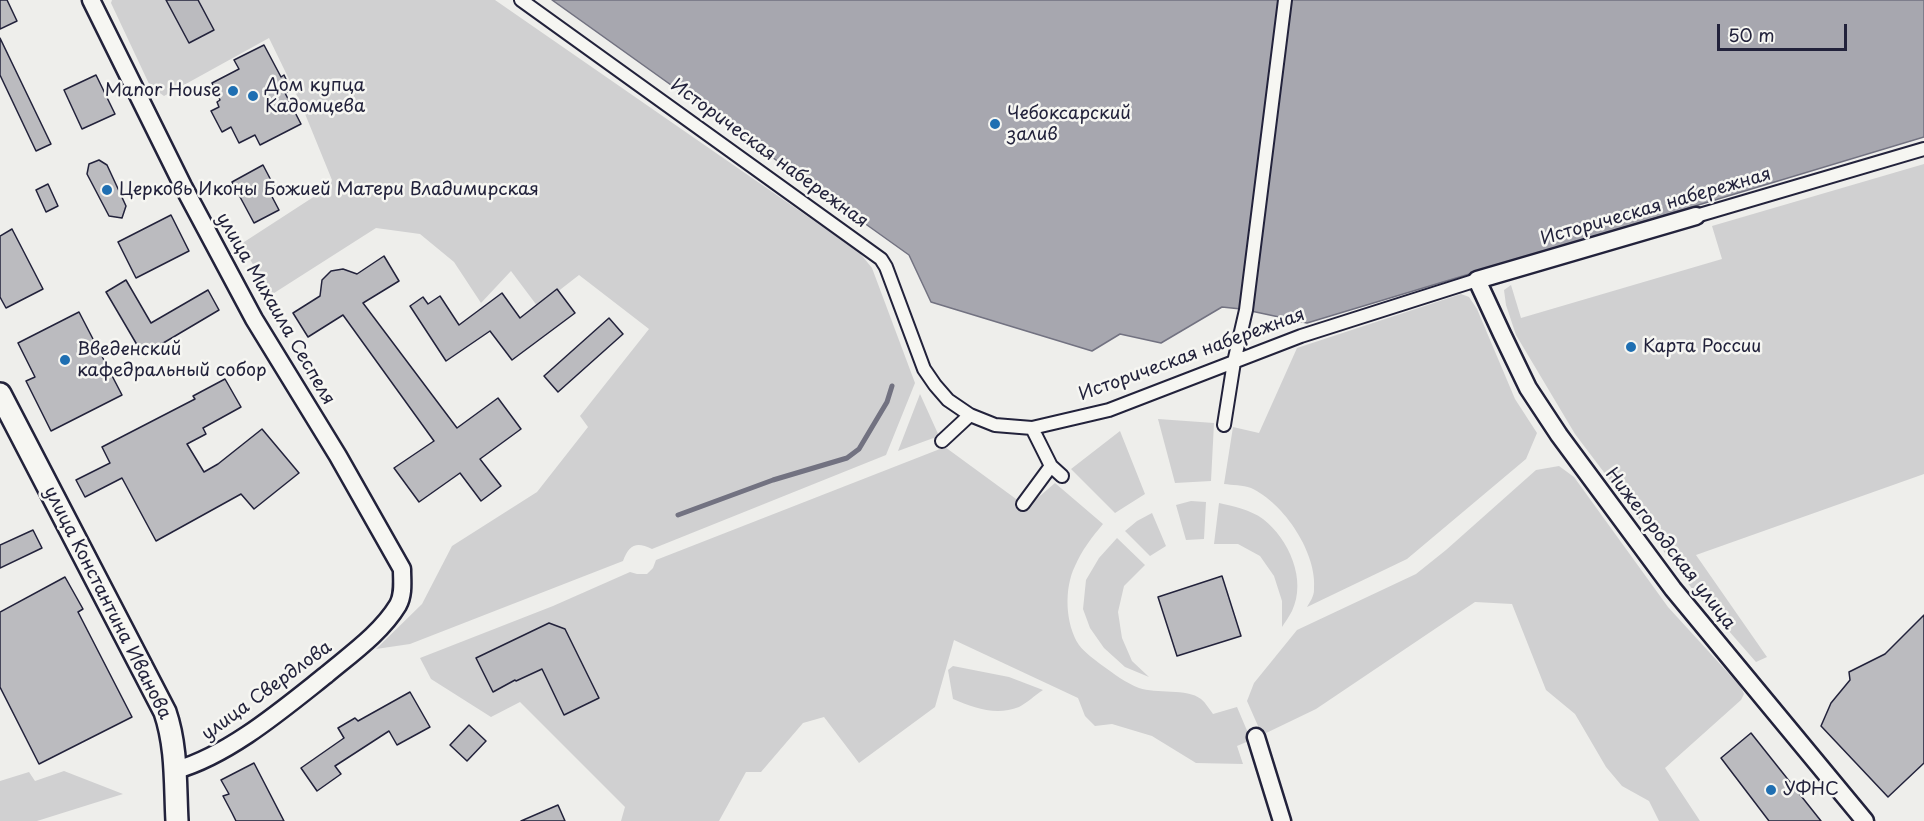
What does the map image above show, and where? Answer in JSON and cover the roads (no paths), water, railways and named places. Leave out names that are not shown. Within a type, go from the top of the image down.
[{"type":"street","name":"улица Михаила Сеспеля","points":[[91,0],[183,186],[254,319],[338,456],[402,569],[403,587],[398,603],[375,632]]},
{"type":"street","name":"Историческая набережная","points":[[521,0],[881,259],[924,369],[934,385],[948,400],[970,415],[995,425],[1032,428],[1109,410],[1301,336],[1478,280],[1924,150]]},
{"type":"street","points":[[1224,425],[1234,362],[1246,310],[1285,0]]},
{"type":"street","name":"Нижегородская улица","points":[[1478,280],[1528,388],[1559,435],[1673,589],[1865,821]]},
{"type":"street","name":"улица Константина Иванова","points":[[0,394],[165,712],[171,729],[176,770],[177,821]]},
{"type":"street","points":[[942,441],[970,415]]},
{"type":"street","points":[[1032,428],[1051,466],[1062,476]]},
{"type":"street","points":[[1023,504],[1051,466]]},
{"type":"street","name":"улица Свердлова","points":[[176,770],[212,756],[251,731],[287,706],[351,655],[375,632]]},
{"type":"street","points":[[1256,737],[1282,821]]},
{"type":"waterway","points":[[678,515],[773,480],[847,458],[859,449],[887,402],[892,386]]},
{"type":"place","name":"Manor House","points":[[233,91]]},
{"type":"place","name":"Дом купца Кадомцева","points":[[253,96]]},
{"type":"place","name":"Чебоксарский залив","points":[[995,124]]},
{"type":"place","name":"Церковь Иконы Божией Матери Владимирская","points":[[107,190]]},
{"type":"place","name":"Карта России","points":[[1631,347]]},
{"type":"place","name":"Введенский кафедральный собор","points":[[65,360]]},
{"type":"place","name":"УФНС","points":[[1771,790]]}]
